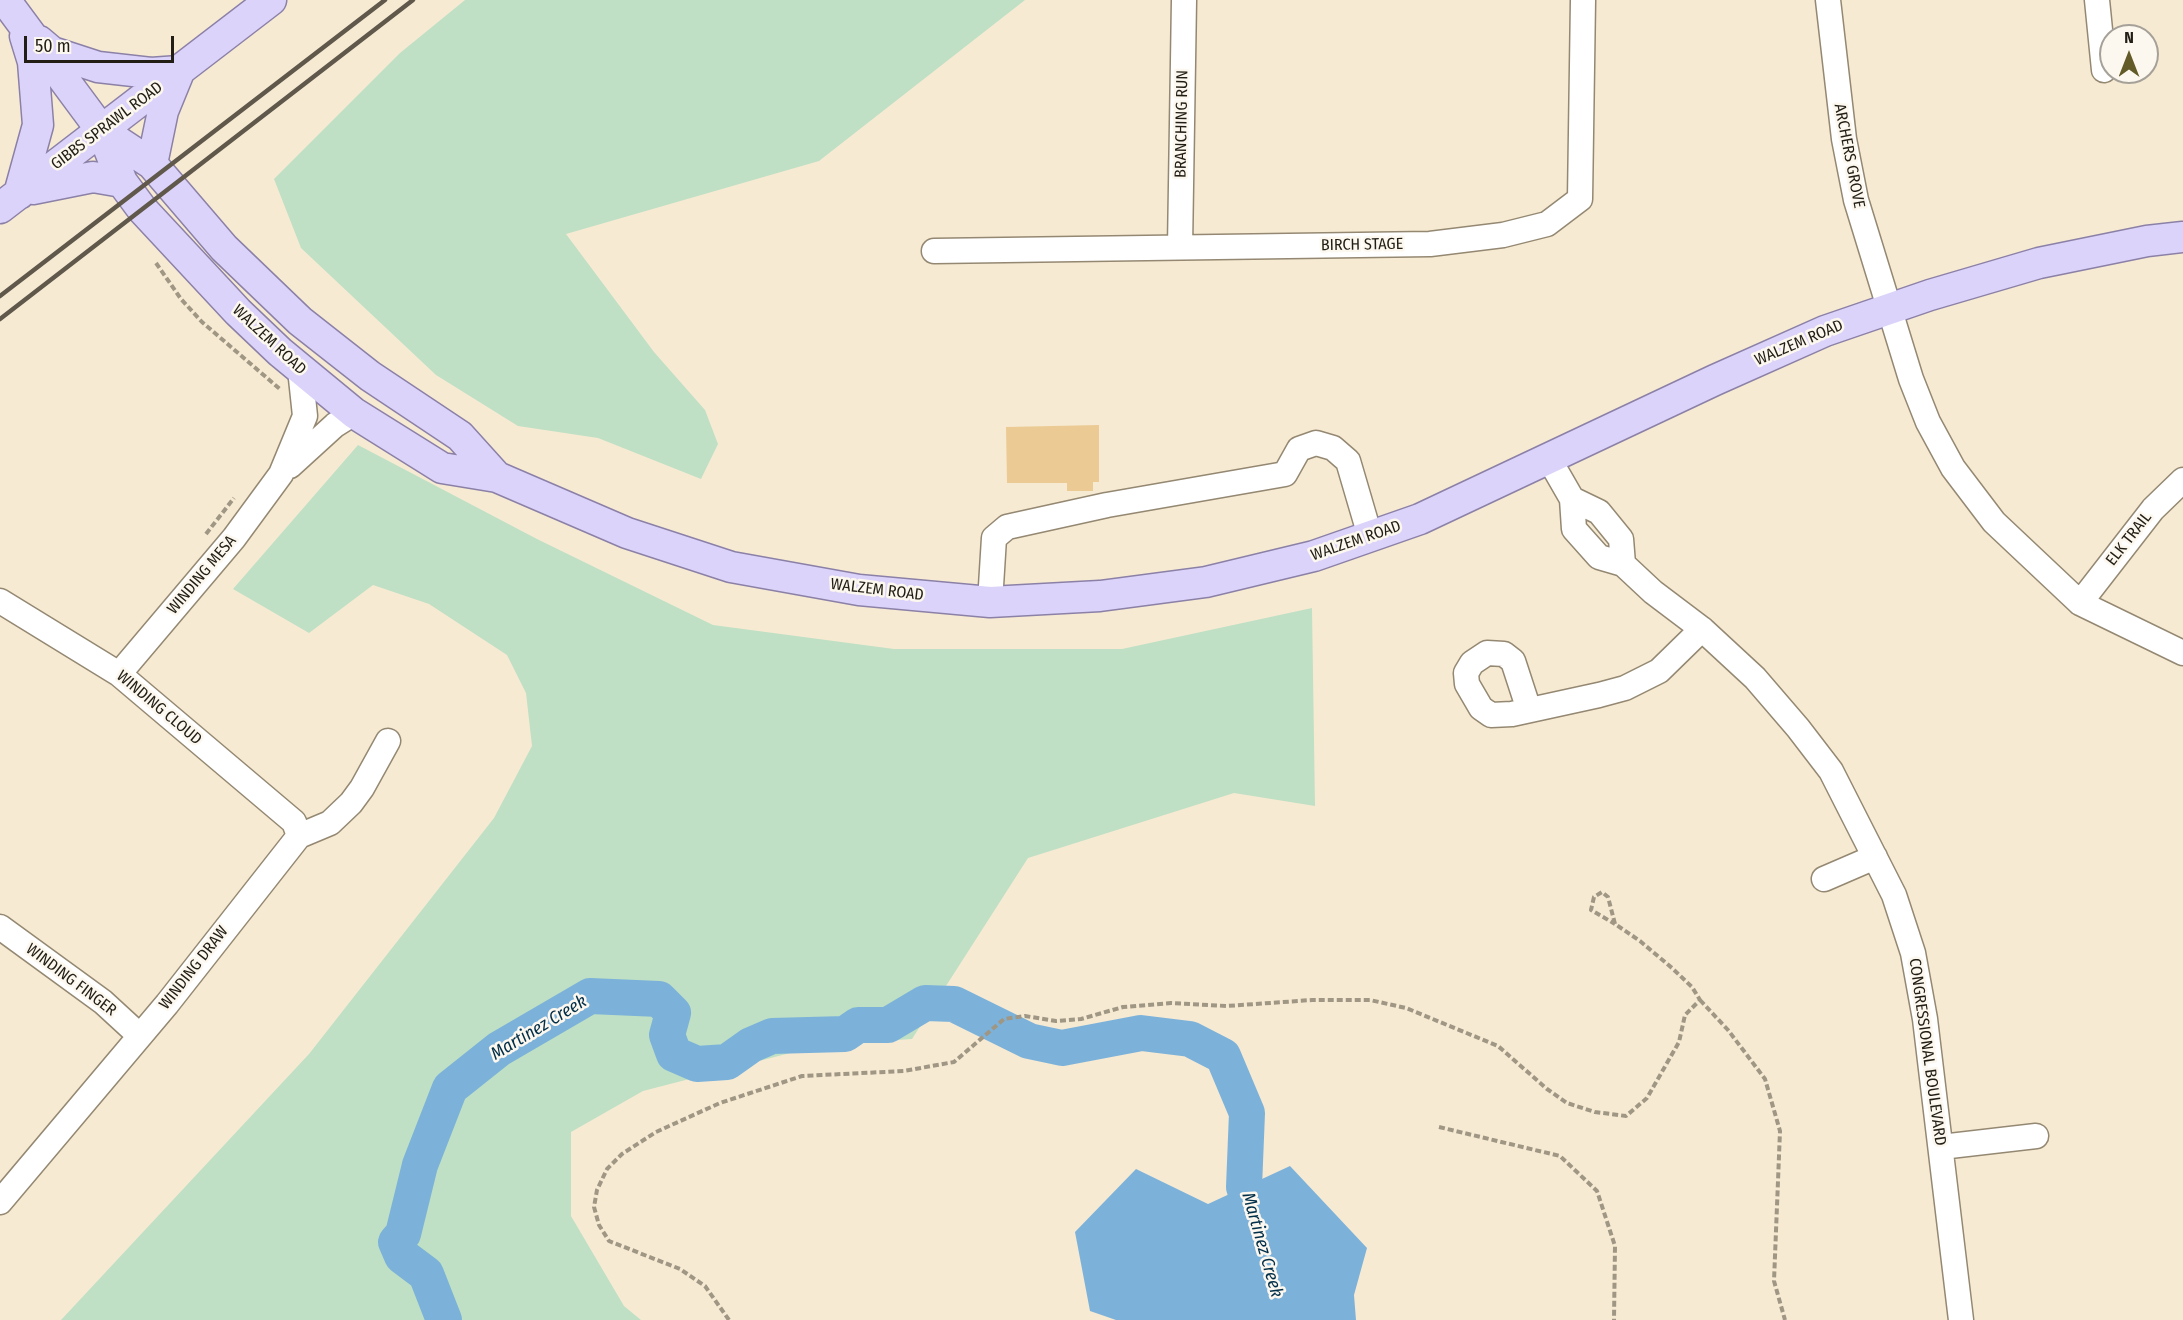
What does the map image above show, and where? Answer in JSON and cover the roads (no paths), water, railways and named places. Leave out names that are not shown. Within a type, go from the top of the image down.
[{"type":"main road","name":"WALZEM ROAD","points":[[5,0],[21,25],[102,131],[122,182],[292,380],[354,413],[442,468],[497,477],[627,533],[731,567],[859,590],[990,602],[1100,596],[1206,582],[1314,556],[1420,519],[1725,375],[1825,331],[1890,307],[2039,263],[2147,241],[2183,237]]},
{"type":"main road","name":"GIBBS SPRAWL ROAD","points":[[9,201],[271,0]]},
{"type":"main road","points":[[21,25],[52,52],[98,67],[151,73],[179,71],[166,101],[152,164]]},
{"type":"main road","points":[[9,201],[38,125],[33,62],[21,25]]},
{"type":"main road","name":"WALZEM ROAD","points":[[102,131],[152,164],[224,248],[266,291],[370,376],[460,436],[497,477]]},
{"type":"main road","points":[[9,201],[44,185],[93,177],[122,182]]},
{"type":"street","name":"BRANCHING RUN","points":[[1180,247],[1184,0]]},
{"type":"street","name":"BIRCH STAGE","points":[[934,251],[1430,244],[1503,235],[1547,224],[1580,199],[1583,0]]},
{"type":"street","name":"ARCHERS GROVE","points":[[1828,0],[1844,139],[1856,200],[1911,379],[1928,422],[1953,468],[1994,522],[2080,603],[2183,653]]},
{"type":"street","points":[[2097,0],[2099,24]]},
{"type":"street","name":"WINDING MESA","points":[[281,474],[305,416],[292,380]]},
{"type":"street","name":"WINDING MESA","points":[[119,674],[234,538],[281,474],[335,425],[354,413]]},
{"type":"street","points":[[990,602],[994,538],[1007,527],[1107,505],[1285,474],[1299,449],[1316,443],[1333,448],[1348,461],[1370,536]]},
{"type":"street","name":"CONGRESSIONAL BOULEVARD","points":[[1549,459],[1572,499],[1599,512],[1621,539],[1623,564],[1653,592],[1702,629],[1755,678],[1831,771],[1894,895],[1913,953],[1925,1018],[1961,1320]]},
{"type":"street","name":"ELK TRAIL","points":[[2080,603],[2146,517],[2183,480]]},
{"type":"street","name":"WINDING CLOUD","points":[[0,601],[119,674],[294,822],[299,836]]},
{"type":"street","points":[[1529,710],[1625,688],[1659,671],[1702,629]]},
{"type":"street","name":"WINDING DRAW","points":[[0,1202],[140,1036],[299,836],[330,823],[341,815],[362,788],[388,741]]},
{"type":"street","points":[[1824,879],[1875,857]]},
{"type":"street","name":"WINDING FINGER","points":[[0,927],[103,1002],[140,1036]]},
{"type":"street","points":[[1941,1147],[2036,1136]]},
{"type":"water","points":[[1290,1166],[1367,1248],[1354,1295],[1356,1320],[1116,1320],[1090,1311],[1075,1232],[1136,1169],[1208,1204]]},
{"type":"waterway","name":"Martinez Creek","points":[[444,1320],[426,1274],[402,1256],[396,1242],[403,1234],[420,1165],[450,1088],[499,1049],[590,996],[659,999],[673,1013],[667,1035],[674,1054],[697,1064],[727,1062],[751,1045],[772,1036],[845,1034],[858,1025],[888,1025],[925,1003],[954,1004],[1029,1041],[1062,1048],[1141,1033],[1190,1039],[1223,1056],[1247,1113],[1244,1187],[1285,1320]]},
{"type":"railway","points":[[0,296],[385,0]]},
{"type":"railway","points":[[0,319],[413,0]]}]
